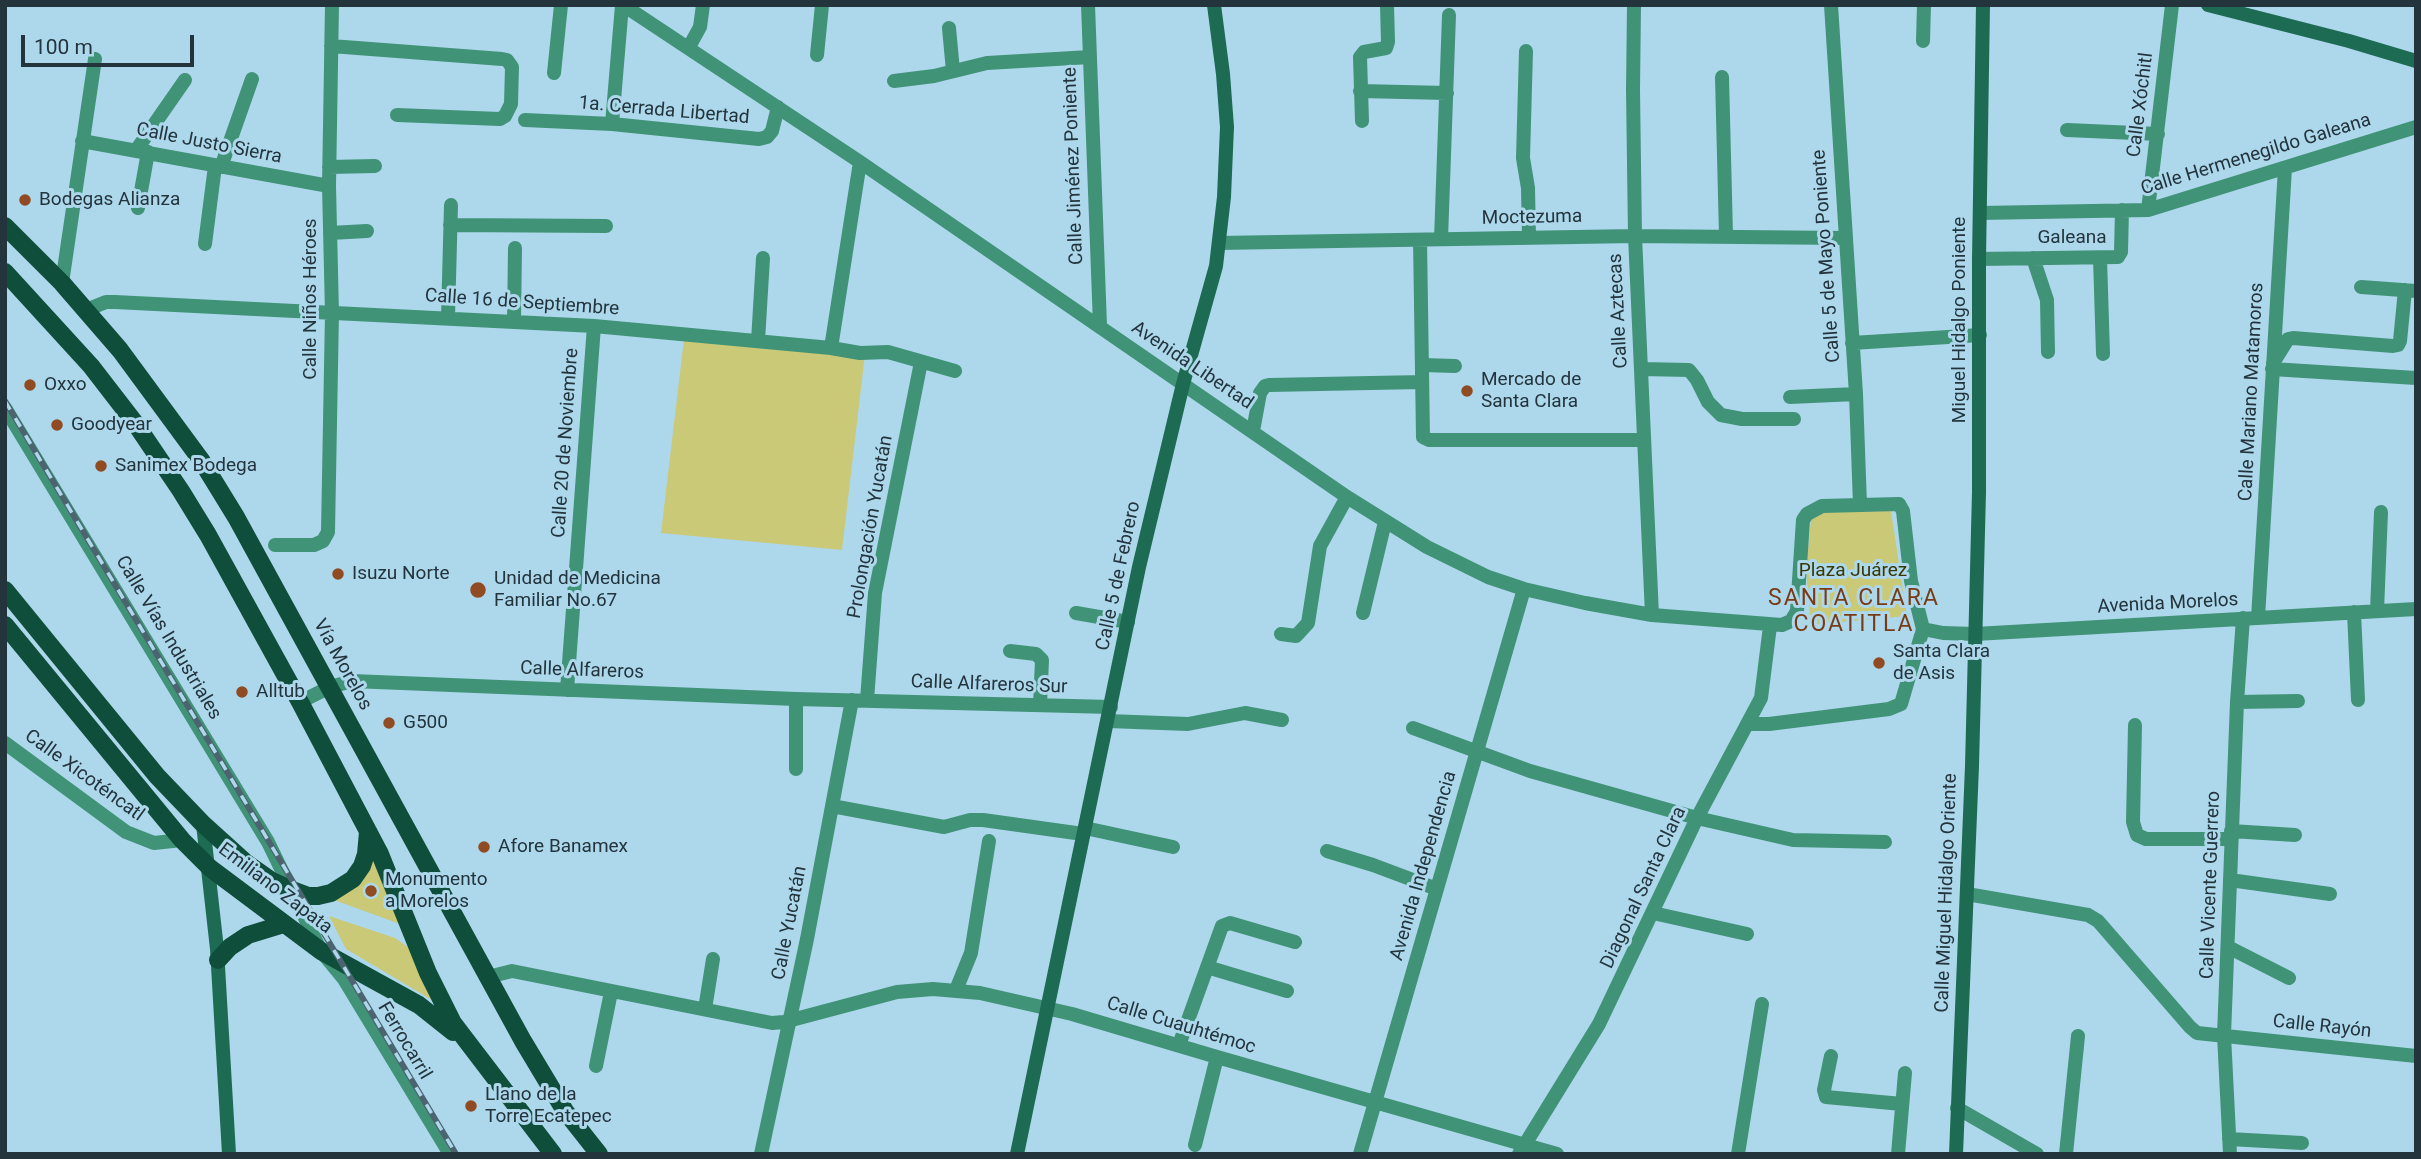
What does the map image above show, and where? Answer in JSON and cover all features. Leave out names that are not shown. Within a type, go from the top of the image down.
[{"type":"main road","name":"Vía Morelos","points":[[5,226],[86,310],[150,388],[201,460],[236,517],[555,1095],[600,1154]]},
{"type":"main road","points":[[5,272],[91,366],[156,453],[208,535],[368,830],[390,876],[441,1001],[453,1023],[553,1154]]},
{"type":"main road","name":"Emiliano Zapata","points":[[5,590],[157,775],[203,824],[245,862],[292,890],[308,896],[331,893],[353,878],[362,866],[368,830]]},
{"type":"main road","name":"Emiliano Zapata","points":[[5,625],[182,840],[210,868],[321,951],[419,1005],[446,1025],[473,1051]]},
{"type":"main road","points":[[218,960],[247,934],[284,924]]},
{"type":"street","name":"Calle Niños Héroes","points":[[275,545],[314,545],[323,541],[328,533],[332,313],[329,186],[331,5]]},
{"type":"street","points":[[554,73],[561,5]]},
{"type":"street","points":[[612,124],[622,5]]},
{"type":"street","name":"Avenida Libertad","points":[[622,5],[860,162],[1347,497],[1455,562],[1524,589],[1585,603],[1652,615],[1782,625],[1791,621],[1797,611],[1804,520],[1807,514],[1822,506],[1860,505]]},
{"type":"street","points":[[689,47],[700,27],[703,5]]},
{"type":"street","points":[[817,55],[822,5]]},
{"type":"street","name":"Calle Jiménez Poniente","points":[[1088,5],[1100,326]]},
{"type":"street","name":"Calle 5 de Febrero","points":[[1017,1154],[1159,481],[1183,384],[1209,298],[1219,243],[1227,127],[1214,5]]},
{"type":"street","points":[[1362,121],[1362,54],[1381,50],[1387,45],[1387,5]]},
{"type":"street","name":"Calle Aztecas","points":[[1634,5],[1635,236],[1652,615]]},
{"type":"street","name":"Calle 5 de Mayo Poniente","points":[[1830,5],[1856,394],[1860,505]]},
{"type":"street","points":[[1923,41],[1924,5]]},
{"type":"street","name":"Miguel Hidalgo Poniente","points":[[1975,634],[1979,492],[1983,5]]},
{"type":"street","name":"Calle Xóchitl","points":[[2148,210],[2172,5]]},
{"type":"street","points":[[2208,5],[2416,61]]},
{"type":"street","points":[[1441,239],[1449,15]]},
{"type":"street","points":[[948,28],[953,71]]},
{"type":"street","points":[[331,46],[502,59],[512,66],[511,104],[505,116],[500,119],[397,115]]},
{"type":"street","points":[[1526,51],[1523,158],[1528,188],[1529,238]]},
{"type":"street","points":[[894,81],[1000,62],[1090,57]]},
{"type":"street","points":[[62,283],[95,59]]},
{"type":"street","points":[[1722,77],[1726,235]]},
{"type":"street","points":[[205,244],[218,167],[252,79]]},
{"type":"street","points":[[138,208],[143,151],[186,80]]},
{"type":"street","points":[[1360,91],[1447,93]]},
{"type":"street","name":"1a. Cerrada Libertad","points":[[525,120],[612,124],[759,139],[769,135],[778,107]]},
{"type":"street","name":"Calle Hermenegildo Galeana","points":[[1980,213],[2148,210],[2416,127]]},
{"type":"street","points":[[2067,131],[2158,134]]},
{"type":"street","name":"Calle Justo Sierra","points":[[82,141],[329,186]]},
{"type":"street","points":[[831,348],[860,162]]},
{"type":"street","points":[[329,167],[375,166]]},
{"type":"street","name":"Calle Mariano Matamoros","points":[[2250,618],[2272,366],[2285,168]]},
{"type":"street","points":[[448,317],[451,205]]},
{"type":"street","name":"Galeana","points":[[1979,259],[2118,257],[2121,254],[2122,210]]},
{"type":"street","points":[[450,225],[606,226]]},
{"type":"street","points":[[330,233],[367,231]]},
{"type":"street","name":"Moctezuma","points":[[1219,243],[1726,235],[1845,237]]},
{"type":"street","points":[[1420,240],[1423,437],[1429,440],[1644,440]]},
{"type":"street","points":[[514,248],[514,321]]},
{"type":"street","points":[[758,341],[763,258]]},
{"type":"street","points":[[2033,258],[2047,300],[2048,352]]},
{"type":"street","points":[[2100,258],[2103,354]]},
{"type":"street","points":[[2361,287],[2410,290],[2398,345],[2293,338],[2288,339],[2272,366],[2416,378]]},
{"type":"street","name":"Calle 16 de Septiembre","points":[[86,310],[106,302],[115,302],[594,326],[860,353],[888,352],[954,371]]},
{"type":"street","name":"Calle 20 de Noviembre","points":[[567,690],[594,326]]},
{"type":"street","points":[[1852,343],[1980,335]]},
{"type":"street","name":"Prolongación Yucatán","points":[[860,700],[875,593],[921,362]]},
{"type":"street","points":[[1422,365],[1455,366]]},
{"type":"street","points":[[1642,369],[1689,370],[1708,402],[1721,415],[1742,419],[1794,419]]},
{"type":"street","points":[[1252,430],[1260,393],[1269,385],[1422,382]]},
{"type":"street","points":[[1790,397],[1856,394]]},
{"type":"street","name":"Calle Vías Industriales","points":[[5,408],[268,842],[321,951]]},
{"type":"street","points":[[1282,634],[1296,636],[1308,623],[1320,546],[1347,497]]},
{"type":"street","points":[[1746,724],[1769,724],[1894,708],[1901,704],[1923,629],[1911,581],[1901,507],[1896,503],[1860,505]]},
{"type":"street","points":[[2377,611],[2381,512]]},
{"type":"street","points":[[1363,613],[1385,522]]},
{"type":"street","name":"Avenida Independencia","points":[[1360,1154],[1524,589]]},
{"type":"street","name":"Avenida Morelos","points":[[1923,629],[1975,634],[2416,609]]},
{"type":"street","points":[[1076,612],[1128,622]]},
{"type":"street","points":[[2354,612],[2358,700]]},
{"type":"street","name":"Calle Vicente Guerrero","points":[[2229,1147],[2224,1035],[2231,835],[2237,702],[2250,618]]},
{"type":"street","name":"Diagonal Santa Clara","points":[[1522,1149],[1599,1024],[1698,818],[1761,698],[1769,626]]},
{"type":"street","name":"Calle Miguel Hidalgo Oriente","points":[[1956,1154],[1975,634]]},
{"type":"street","points":[[1010,652],[1036,654],[1040,657],[1043,664],[1040,705]]},
{"type":"street","name":"Calle Alfareros","points":[[300,702],[330,687],[352,681],[860,700]]},
{"type":"street","points":[[796,699],[796,769]]},
{"type":"street","name":"Calle Alfareros Sur","points":[[860,700],[1040,705],[1188,724],[1245,713],[1282,720]]},
{"type":"street","name":"Calle Yucatán","points":[[761,1154],[832,806],[860,700]]},
{"type":"street","points":[[2237,702],[2298,701]]},
{"type":"street","points":[[2135,725],[2133,822],[2137,835],[2146,839],[2295,835]]},
{"type":"street","points":[[1413,728],[1477,753],[1583,787],[1698,818],[1793,840],[1885,842]]},
{"type":"street","name":"Calle Xicoténcatl","points":[[5,743],[126,832],[154,843],[182,840]]},
{"type":"street","points":[[832,806],[944,827],[970,820],[983,820],[1084,831],[1173,847]]},
{"type":"street","points":[[203,824],[210,868],[218,960],[229,1154]]},
{"type":"street","points":[[956,990],[971,953],[989,841]]},
{"type":"street","points":[[1326,851],[1373,864],[1437,890]]},
{"type":"street","points":[[2230,880],[2330,894]]},
{"type":"street","name":"Calle Rayón","points":[[1966,894],[2088,915],[2098,921],[2190,1027],[2205,1035],[2416,1056]]},
{"type":"street","points":[[1653,913],[1747,934]]},
{"type":"street","points":[[1179,1045],[1220,930],[1228,923],[1295,942]]},
{"type":"street","points":[[2228,947],[2289,978]]},
{"type":"street","name":"Ferrocarril","points":[[321,951],[344,979],[450,1154]]},
{"type":"street","points":[[705,1009],[713,959]]},
{"type":"street","points":[[1207,967],[1287,990]]},
{"type":"street","name":"Calle Cuauhtémoc","points":[[488,977],[512,971],[772,1023],[790,1021],[897,992],[956,990],[1047,1007],[1376,1103],[1522,1149],[1557,1154]]},
{"type":"street","points":[[596,1066],[611,992]]},
{"type":"street","points":[[1738,1154],[1762,1004]]},
{"type":"street","points":[[2066,1154],[2078,1036]]},
{"type":"street","points":[[1830,1056],[1824,1090],[1826,1097],[1902,1104]]},
{"type":"street","points":[[1195,1145],[1217,1057]]},
{"type":"street","points":[[1898,1154],[1905,1073]]},
{"type":"street","points":[[1957,1108],[2037,1154]]},
{"type":"street","points":[[2229,1147],[2302,1143]]},
{"type":"green space","points":[[684,339],[865,354],[842,550],[661,533]]},
{"type":"green space","name":"Plaza Juárez","points":[[1891,511],[1907,616],[1811,625],[1806,570],[1811,520],[1814,515],[1819,512]]},
{"type":"green space","points":[[373,856],[400,924],[334,900],[356,887]]},
{"type":"green space","points":[[329,916],[395,938],[409,948],[432,1000],[346,949]]},
{"type":"railway","points":[[5,401],[456,1154]]},
{"type":"place","name":"Bodegas Alianza","points":[[25,200]]},
{"type":"place","name":"Oxxo","points":[[30,385]]},
{"type":"place","name":"Mercado de Santa Clara","points":[[1467,391]]},
{"type":"place","name":"Goodyear","points":[[57,425]]},
{"type":"place","name":"Sanimex Bodega","points":[[101,466]]},
{"type":"place","name":"Isuzu Norte","points":[[338,574]]},
{"type":"place","name":"Unidad de Medicina Familiar No.67","points":[[478,590]]},
{"type":"place","name":"Santa Clara de Asis","points":[[1879,663]]},
{"type":"place","name":"Alltub","points":[[242,692]]},
{"type":"place","name":"G500","points":[[389,723]]},
{"type":"place","name":"Afore Banamex","points":[[484,847]]},
{"type":"place","name":"Monumento a Morelos","points":[[371,891]]},
{"type":"place","name":"Llano de la Torre Ecatepec","points":[[471,1106]]},
{"type":"district","name":"SANTA CLARA COATITLA","points":[[1854,612]]}]
